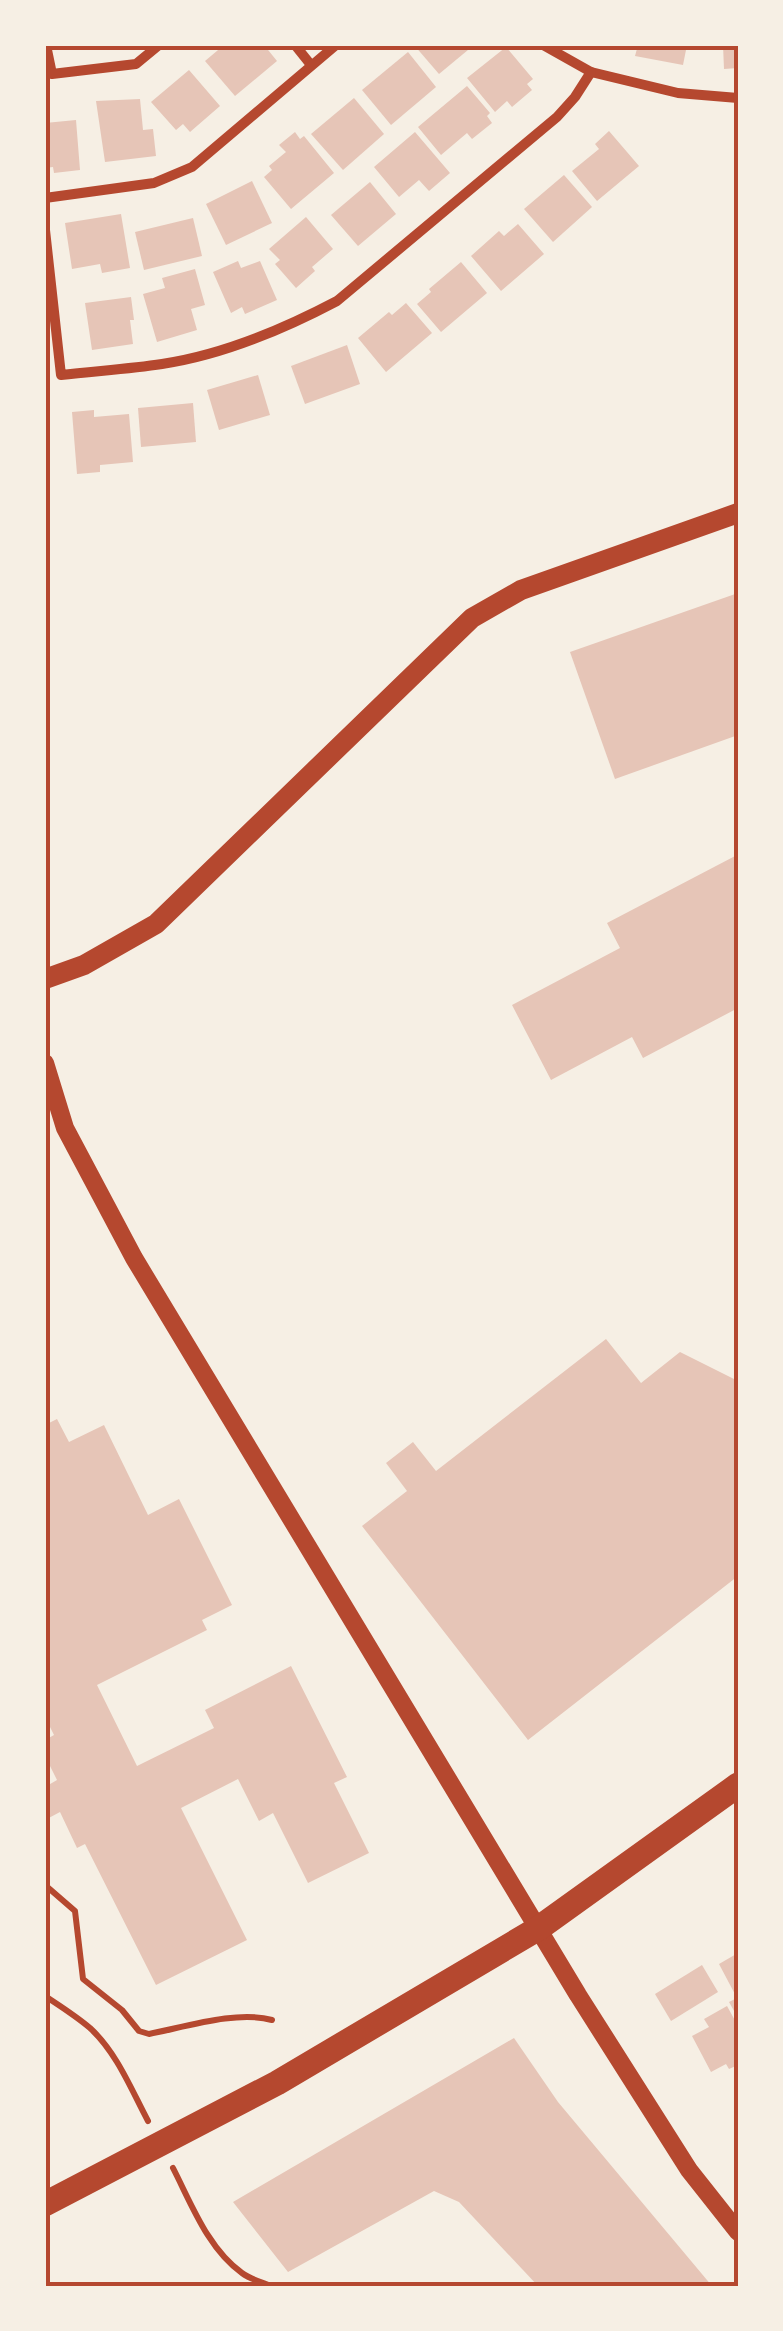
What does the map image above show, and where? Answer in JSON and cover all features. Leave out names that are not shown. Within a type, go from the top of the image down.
[{"type":"main road","points":[[45,979],[84,965],[156,924],[472,618],[521,590],[738,512]]},
{"type":"main road","points":[[45,2204],[277,2083],[539,1928],[738,1785]]},
{"type":"street","points":[[46,45],[52,74],[136,64],[158,45]]},
{"type":"street","points":[[295,45],[311,66]]},
{"type":"street","points":[[45,198],[154,182],[192,168],[336,45]]},
{"type":"street","points":[[543,45],[591,72],[678,92],[738,98]]},
{"type":"street","points":[[45,230],[62,374],[165,364],[234,346],[295,323],[337,301],[556,117],[591,72]]},
{"type":"street","points":[[45,1063],[66,1128],[134,1258],[688,2170],[738,2232]]},
{"type":"path","points":[[45,1886],[75,1910],[83,1979],[122,2010],[139,2031],[148,2034],[237,2017],[272,2020]]},
{"type":"path","points":[[45,1996],[76,2017]]},
{"type":"path","points":[[240,2272],[270,2286]]},
{"type":"building","points":[[224,45],[264,45],[277,61],[235,96],[205,61]]},
{"type":"building","points":[[414,45],[474,45],[439,74]]},
{"type":"building","points":[[638,45],[687,45],[683,65],[635,56]]},
{"type":"building","points":[[723,45],[738,45],[738,68],[724,69]]},
{"type":"building","points":[[506,47],[533,79],[527,84],[532,90],[512,107],[507,101],[495,112],[467,78]]},
{"type":"building","points":[[408,52],[436,87],[391,125],[362,90]]},
{"type":"building","points":[[189,70],[220,106],[190,132],[183,124],[176,130],[151,102]]},
{"type":"building","points":[[467,86],[490,113],[487,116],[492,123],[472,139],[467,133],[441,155],[418,127]]},
{"type":"building","points":[[354,98],[384,134],[343,170],[311,134]]},
{"type":"building","points":[[140,99],[143,130],[153,129],[156,156],[105,162],[96,101]]},
{"type":"building","points":[[76,120],[80,170],[54,173],[53,167],[45,168],[45,123]]},
{"type":"building","points":[[609,131],[639,166],[597,201],[572,171],[599,149],[595,144]]},
{"type":"building","points":[[295,132],[300,139],[304,136],[334,173],[291,209],[264,177],[272,170],[269,166],[286,152],[279,145]]},
{"type":"building","points":[[415,132],[450,173],[429,191],[419,180],[399,197],[374,167]]},
{"type":"building","points":[[564,175],[592,207],[553,242],[524,209]]},
{"type":"building","points":[[252,181],[272,223],[226,245],[206,204]]},
{"type":"building","points":[[370,182],[396,214],[358,246],[331,215]]},
{"type":"building","points":[[121,214],[130,268],[102,273],[100,264],[72,269],[65,223]]},
{"type":"building","points":[[306,217],[333,249],[296,288],[275,264],[280,260],[269,249]]},
{"type":"building","points":[[193,218],[202,256],[144,270],[135,232]]},
{"type":"building","points":[[518,224],[544,254],[501,291],[471,256],[499,231],[504,236]]},
{"type":"building","points":[[238,261],[241,268],[260,261],[277,300],[245,314],[242,307],[231,313],[213,272]]},
{"type":"building","points":[[461,262],[487,293],[441,332],[417,304]]},
{"type":"building","points":[[195,269],[205,305],[191,309],[197,330],[157,342],[143,294],[165,288],[162,278]]},
{"type":"building","points":[[131,297],[133,344],[92,350],[85,303]]},
{"type":"building","points":[[406,303],[432,333],[386,372],[358,338]]},
{"type":"building","points":[[347,345],[360,384],[305,404],[291,366]]},
{"type":"building","points":[[258,375],[270,415],[219,430],[207,390]]},
{"type":"building","points":[[193,403],[196,442],[141,447],[138,408]]},
{"type":"building","points":[[94,410],[94,417],[129,414],[133,462],[100,465],[100,472],[77,474],[72,412]]},
{"type":"building","points":[[738,593],[738,735],[615,779],[570,652]]},
{"type":"building","points":[[737,855],[738,1008],[643,1058],[632,1037],[551,1080],[512,1005],[620,948],[607,923]]},
{"type":"building","points":[[606,1339],[641,1383],[680,1352],[738,1381],[738,1576],[528,1740],[362,1526],[407,1491],[386,1463],[413,1442],[436,1471]]},
{"type":"building","points":[[57,1419],[69,1442],[104,1425],[148,1515],[179,1499],[232,1605],[202,1620],[207,1630],[97,1685],[137,1766],[214,1728],[205,1710],[291,1666],[347,1777],[334,1783],[369,1853],[308,1883],[273,1813],[259,1821],[238,1779],[181,1808],[247,1940],[156,1985],[85,1844],[77,1848],[60,1812],[45,1820],[45,1787],[57,1780],[45,1756],[45,1740],[54,1735],[45,1717],[45,1425]]},
{"type":"building","points":[[738,1953],[738,2018],[729,2002],[737,1998],[719,1964]]},
{"type":"building","points":[[702,1965],[718,1992],[671,2021],[655,1994]]},
{"type":"building","points":[[727,2006],[738,2026],[738,2065],[729,2069],[726,2064],[711,2072],[692,2036],[709,2027],[704,2019]]},
{"type":"building","points":[[514,2038],[558,2102],[712,2286],[538,2286],[459,2202],[434,2191],[288,2272],[233,2202]]}]
